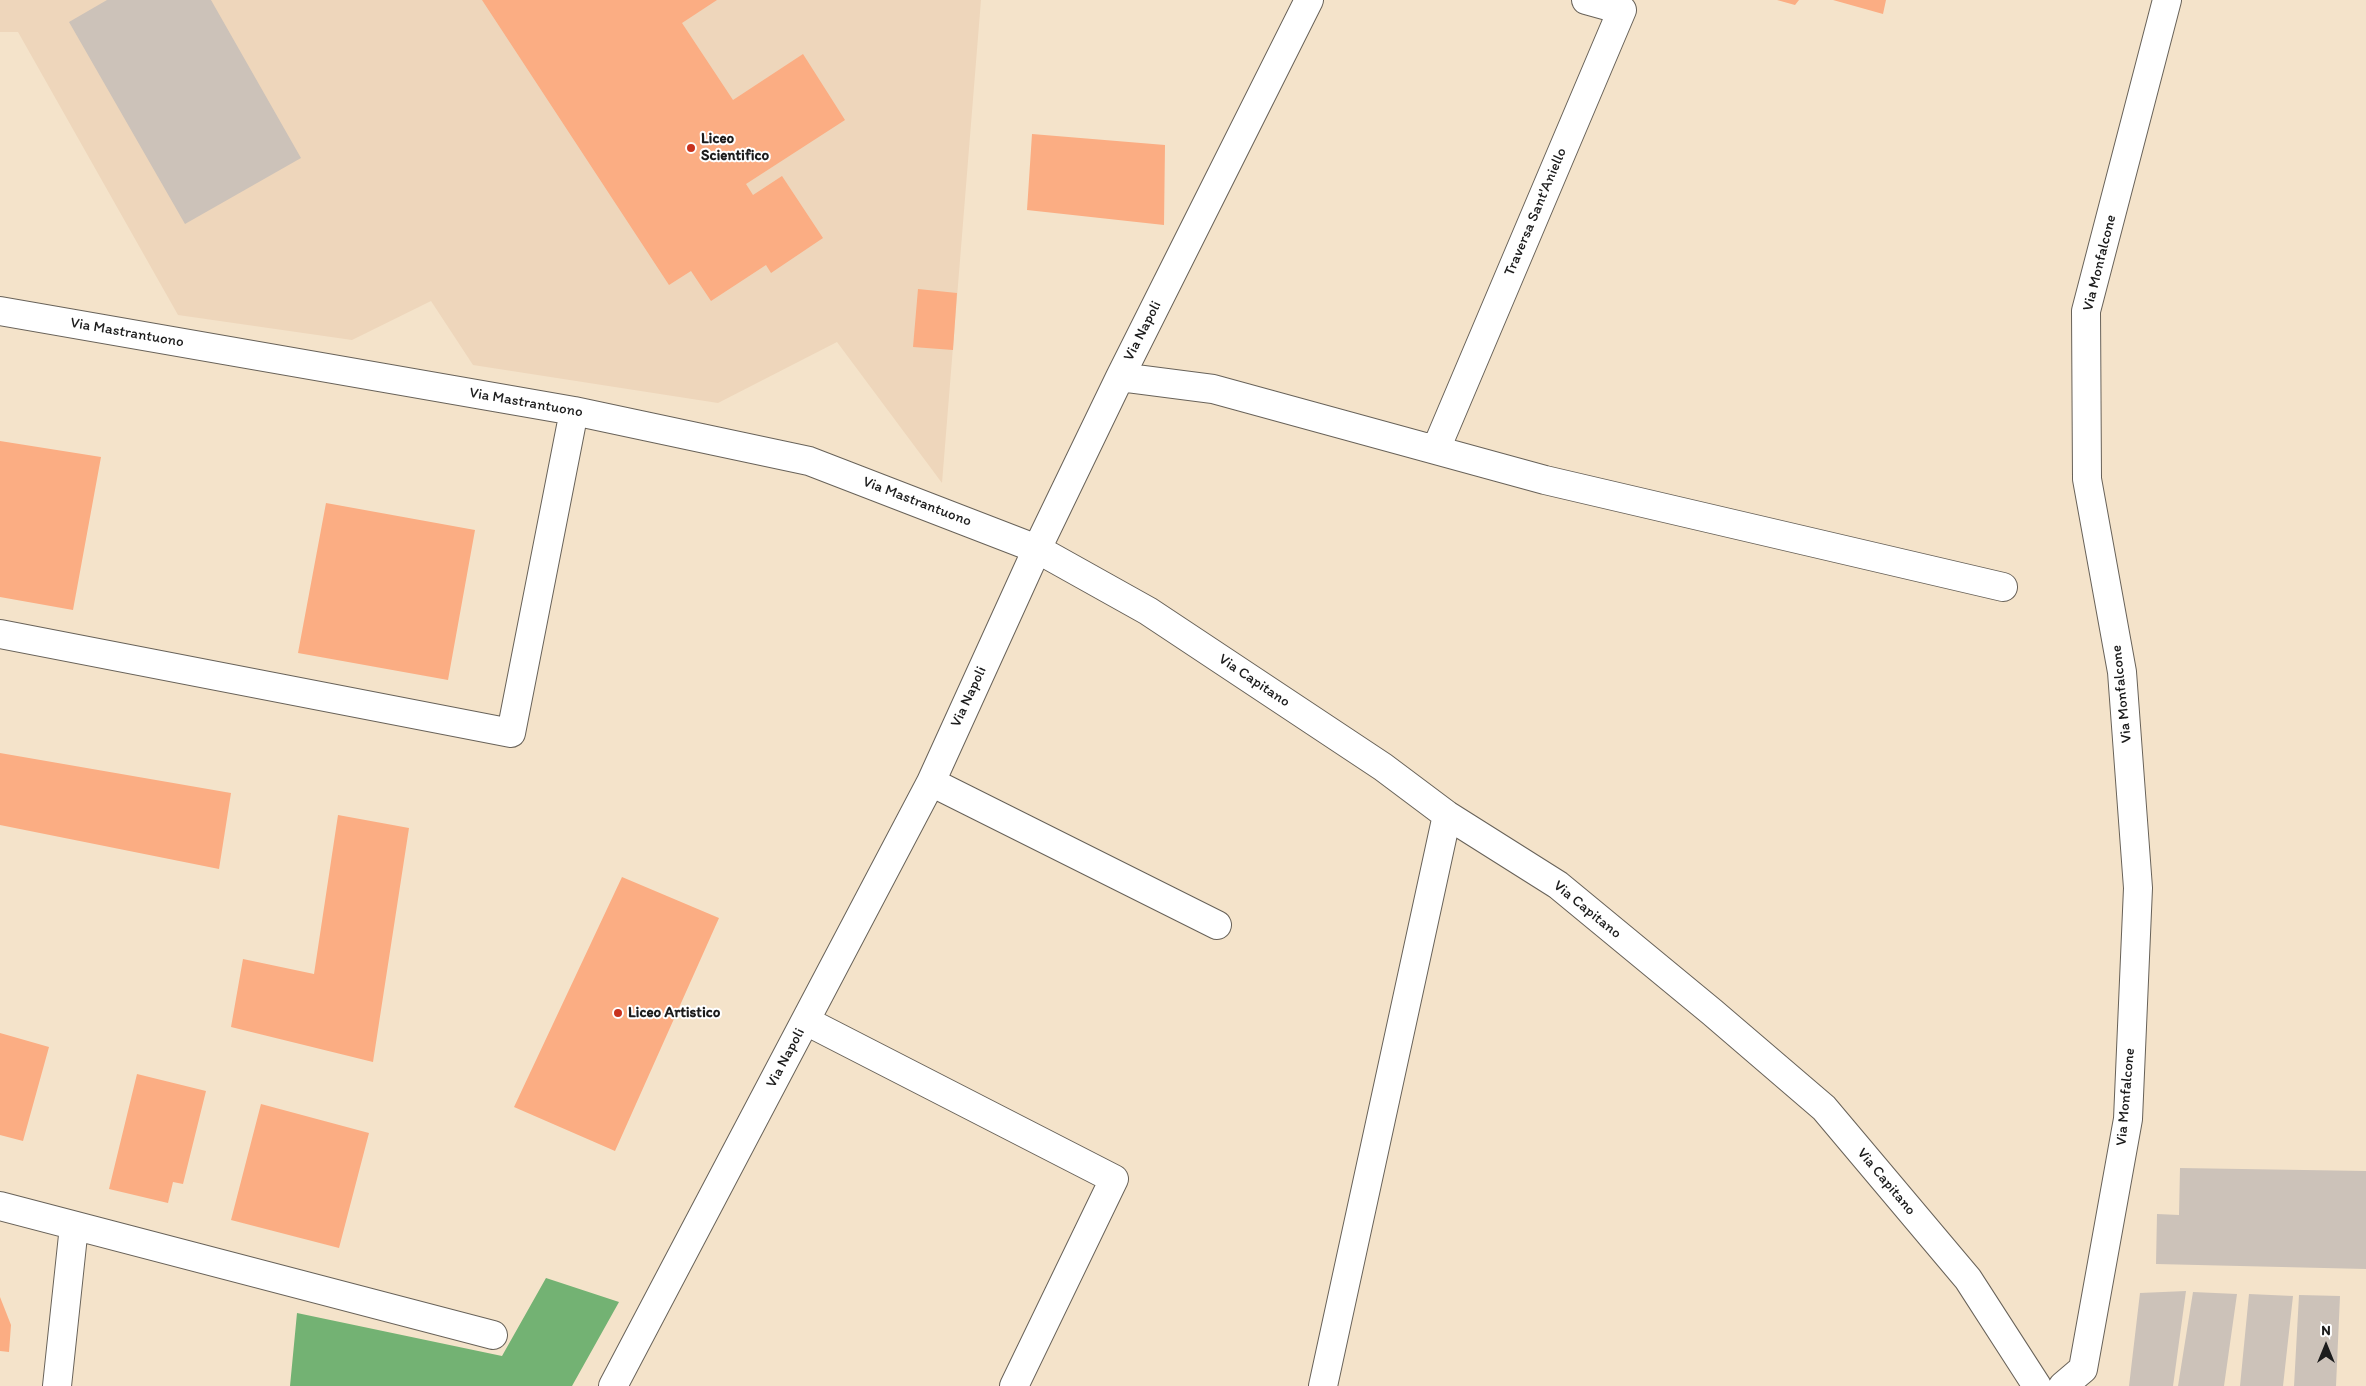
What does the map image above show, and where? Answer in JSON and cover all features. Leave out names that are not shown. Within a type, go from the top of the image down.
[{"type":"street","name":"Via Napoli","points":[[613,1386],[930,782],[1037,548],[1120,377],[1309,0]]},
{"type":"street","name":"Traversa Sant'Aniello","points":[[1436,448],[1622,10],[1586,0]]},
{"type":"street","name":"Via Monfalcone","points":[[2063,1386],[2083,1369],[2128,1119],[2138,888],[2122,672],[2087,479],[2086,310],[2167,0]]},
{"type":"street","name":"Via Mastrantuono","points":[[0,311],[574,411],[809,461],[1037,548]]},
{"type":"street","points":[[1120,377],[1213,389],[1436,448],[1545,480],[2004,587]]},
{"type":"street","points":[[0,634],[512,733],[574,411]]},
{"type":"street","name":"Via Capitano","points":[[1037,548],[1148,611],[1383,767],[1448,815],[1558,885],[1712,1012],[1824,1108],[1968,1279],[2037,1386]]},
{"type":"street","points":[[930,782],[1217,925]]},
{"type":"street","points":[[1323,1386],[1448,815]]},
{"type":"street","points":[[806,1021],[1114,1179],[1014,1386]]},
{"type":"street","points":[[0,1206],[493,1335]]},
{"type":"street","points":[[57,1386],[74,1226]]},
{"type":"shaded area","points":[[0,0],[981,0],[942,483],[837,342],[718,403],[473,365],[431,301],[352,340],[178,315],[18,32],[0,32]]},
{"type":"shaded area","points":[[107,0],[211,0],[301,158],[185,224],[69,22]]},
{"type":"shaded area","points":[[2180,1168],[2366,1171],[2366,1269],[2156,1264],[2157,1214],[2179,1215]]},
{"type":"shaded area","points":[[2186,1291],[2173,1386],[2129,1386],[2140,1293]]},
{"type":"shaded area","points":[[2193,1292],[2237,1294],[2224,1386],[2178,1386]]},
{"type":"shaded area","points":[[2249,1294],[2293,1296],[2283,1386],[2240,1386]]},
{"type":"shaded area","points":[[2299,1295],[2340,1296],[2336,1386],[2294,1386]]},
{"type":"green space","points":[[546,1278],[619,1302],[572,1386],[290,1386],[297,1313],[502,1356]]},
{"type":"building","name":"Liceo Scientifico","points":[[482,0],[717,0],[682,23],[733,100],[803,54],[845,120],[746,184],[753,195],[782,176],[823,238],[771,273],[766,265],[711,301],[691,271],[669,285]]},
{"type":"building","points":[[1777,0],[1799,0],[1795,5]]},
{"type":"building","points":[[1833,0],[1886,0],[1883,14]]},
{"type":"building","points":[[1032,134],[1165,145],[1164,225],[1027,210]]},
{"type":"building","points":[[918,289],[957,293],[953,350],[913,347]]},
{"type":"building","points":[[0,441],[101,457],[73,610],[0,597]]},
{"type":"building","points":[[326,503],[475,530],[448,680],[298,653]]},
{"type":"building","points":[[0,753],[231,793],[219,869],[0,825]]},
{"type":"building","points":[[338,815],[409,828],[373,1062],[231,1027],[243,959],[314,974]]},
{"type":"building","name":"Liceo Artistico","points":[[622,877],[719,918],[615,1151],[514,1107]]},
{"type":"building","points":[[0,1033],[49,1047],[23,1141],[0,1135]]},
{"type":"building","points":[[137,1074],[206,1091],[183,1184],[173,1182],[168,1203],[109,1189]]},
{"type":"building","points":[[261,1104],[369,1133],[339,1248],[231,1220]]},
{"type":"building","points":[[0,1297],[11,1325],[9,1352],[0,1351]]},
{"type":"place","name":"Liceo Scientifico","points":[[691,148]]},
{"type":"place","name":"Liceo Artistico","points":[[618,1013]]}]
